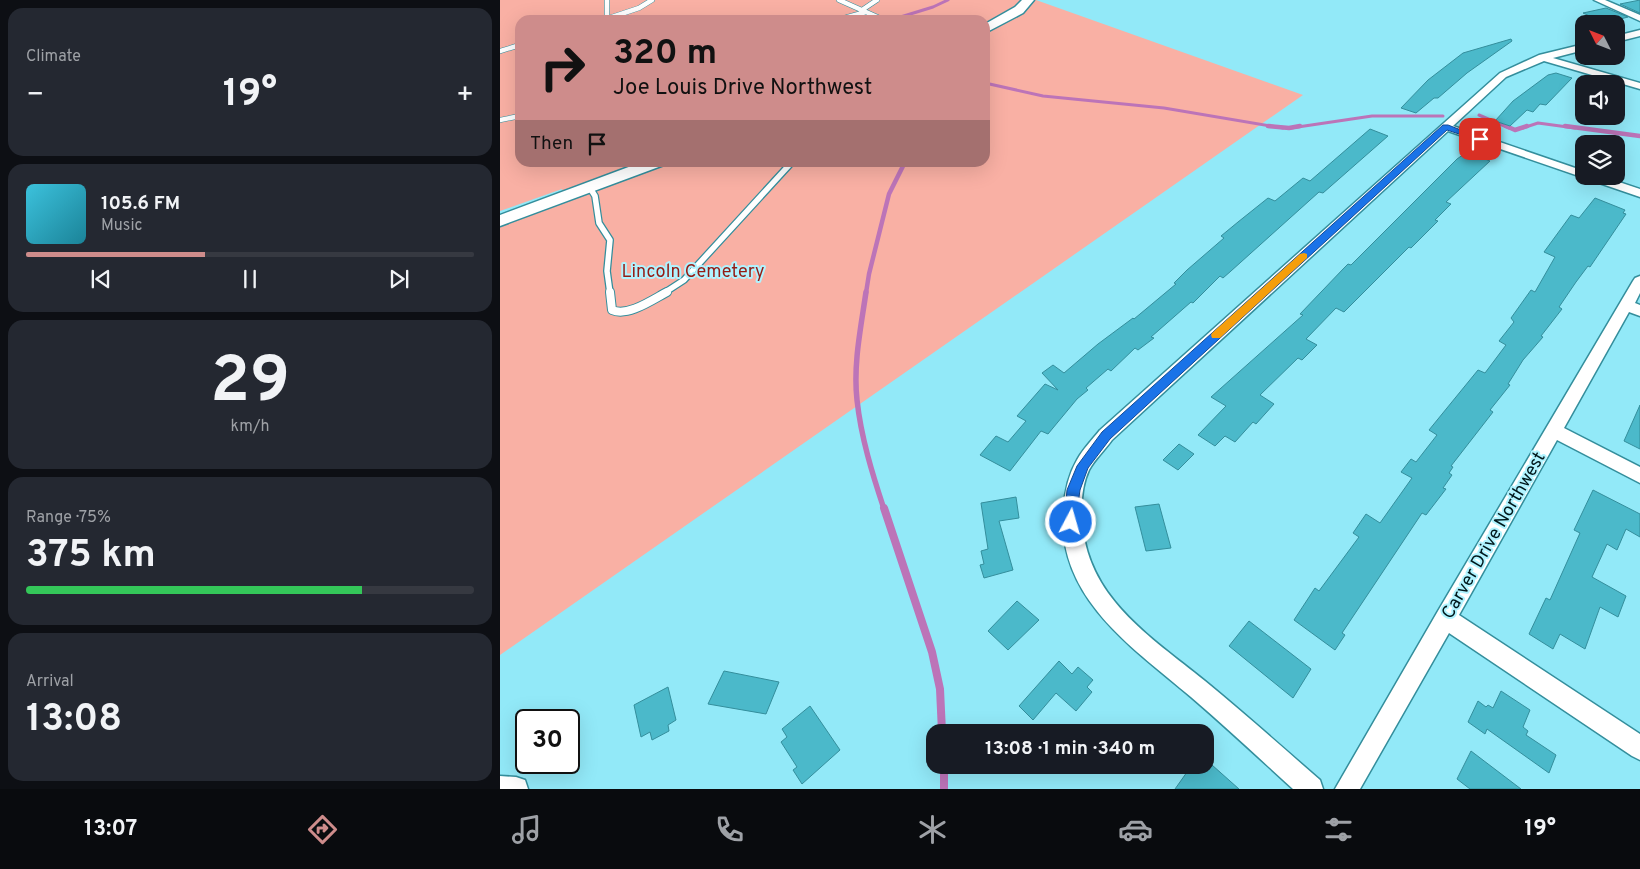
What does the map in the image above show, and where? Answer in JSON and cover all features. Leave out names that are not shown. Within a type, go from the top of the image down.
[{"type":"main road","points":[[990,26],[1019,10],[1028,0]]},
{"type":"main road","points":[[500,221],[645,167]]},
{"type":"street","points":[[1598,0],[1640,18]]},
{"type":"street","points":[[1625,37],[1640,34]]},
{"type":"street","points":[[1311,789],[1215,704],[1122,627],[1092,591],[1076,554],[1071,522],[1074,490],[1083,466],[1106,435],[1503,75],[1542,56],[1575,49]]},
{"type":"street","points":[[1542,56],[1559,63],[1640,86]]},
{"type":"street","points":[[1446,127],[1575,172]]},
{"type":"street","points":[[1616,185],[1640,193]]},
{"type":"street","name":"Carver Drive Northwest","points":[[1347,789],[1554,431],[1633,308],[1640,281]]},
{"type":"street","points":[[1554,431],[1640,475]]},
{"type":"street","points":[[1445,618],[1640,748]]},
{"type":"street","points":[[500,788],[516,789]]},
{"type":"lane","points":[[606,15],[607,0]]},
{"type":"lane","points":[[620,15],[639,8],[652,0]]},
{"type":"lane","points":[[838,0],[873,15]]},
{"type":"lane","points":[[852,15],[864,11],[876,0]]},
{"type":"lane","points":[[500,51],[515,46]]},
{"type":"lane","points":[[500,120],[515,117]]},
{"type":"lane","points":[[590,188],[595,196],[600,223],[610,240],[607,271],[612,310],[624,312],[661,295],[688,276],[787,167]]},
{"type":"green space","name":"Lincoln Cemetery","points":[[500,0],[1036,0],[1303,95],[500,655],[500,226],[564,202],[562,189],[500,211]]},
{"type":"building","points":[[1640,0],[1640,13],[1620,4]]},
{"type":"building","points":[[1606,8],[1623,15],[1587,15],[1583,13]]},
{"type":"building","points":[[1511,39],[1512,41],[1416,113],[1401,108],[1428,80],[1463,53]]},
{"type":"building","points":[[1556,73],[1572,78],[1546,105],[1540,104],[1533,112],[1527,110],[1510,126],[1495,121],[1513,101],[1548,75]]},
{"type":"building","points":[[1370,129],[1388,136],[1323,193],[1319,192],[1223,278],[1220,276],[1193,303],[1191,302],[1151,337],[1154,338],[1138,350],[1135,348],[1111,371],[1108,369],[1086,388],[1088,390],[1077,399],[1048,434],[1041,431],[1010,471],[980,455],[996,436],[1008,442],[1026,421],[1017,416],[1045,384],[1058,390],[1042,373],[1053,365],[1064,373],[1098,344],[1134,319],[1176,284],[1174,283],[1187,270],[1224,238],[1221,236],[1268,198],[1275,201],[1303,178],[1310,181]]},
{"type":"building","points":[[1467,152],[1490,161],[1446,202],[1451,204],[1435,220],[1438,221],[1411,248],[1409,247],[1344,312],[1336,308],[1306,339],[1317,345],[1302,360],[1298,358],[1260,395],[1274,404],[1256,424],[1253,422],[1235,442],[1225,436],[1215,446],[1198,435],[1226,406],[1211,397],[1303,315],[1300,314],[1348,264],[1351,265],[1457,159]]},
{"type":"building","points":[[1595,198],[1625,210],[1623,213],[1626,214],[1590,267],[1588,266],[1559,307],[1562,309],[1541,336],[1543,337],[1523,360],[1508,384],[1510,385],[1490,410],[1493,412],[1451,466],[1453,467],[1449,473],[1452,475],[1443,488],[1446,489],[1426,515],[1422,513],[1342,633],[1345,635],[1335,650],[1294,620],[1315,588],[1319,591],[1359,537],[1353,533],[1366,514],[1380,523],[1412,478],[1401,472],[1411,459],[1416,462],[1437,435],[1429,430],[1478,370],[1485,373],[1506,345],[1499,341],[1514,322],[1511,318],[1531,290],[1535,292],[1555,257],[1544,252],[1571,215],[1579,218]]},
{"type":"building","points":[[1640,405],[1640,449],[1624,441]]},
{"type":"building","points":[[1179,444],[1194,454],[1178,470],[1163,460]]},
{"type":"building","points":[[1593,490],[1640,514],[1640,537],[1626,529],[1617,550],[1607,544],[1592,577],[1626,596],[1618,617],[1600,607],[1585,649],[1560,634],[1553,649],[1529,634],[1546,598],[1550,600],[1580,533],[1574,530]]},
{"type":"building","points":[[1016,497],[1019,518],[999,521],[1013,570],[984,578],[980,565],[984,564],[981,551],[988,549],[981,503]]},
{"type":"building","points":[[1159,504],[1171,548],[1146,551],[1135,507]]},
{"type":"building","points":[[1017,601],[1039,620],[1008,650],[988,631]]},
{"type":"building","points":[[1249,621],[1311,669],[1293,698],[1229,646]]},
{"type":"building","points":[[1059,661],[1072,674],[1078,667],[1093,680],[1087,687],[1092,692],[1076,711],[1056,693],[1033,720],[1019,706]]},
{"type":"building","points":[[724,671],[779,682],[766,714],[708,704]]},
{"type":"building","points":[[668,687],[676,720],[668,725],[669,731],[652,740],[650,732],[641,737],[634,705]]},
{"type":"building","points":[[1501,691],[1530,710],[1523,727],[1528,731],[1526,735],[1556,755],[1549,773],[1487,729],[1485,734],[1468,722],[1478,701],[1486,707],[1488,705],[1493,708]]},
{"type":"building","points":[[810,706],[840,750],[802,784],[793,770],[797,767],[781,742],[787,737],[782,729]]},
{"type":"building","points":[[1471,751],[1521,789],[1470,789],[1457,779]]},
{"type":"building","points":[[1214,767],[1239,789],[1175,789],[1186,774],[1214,774]]},
{"type":"waterway","points":[[907,15],[948,0]]},
{"type":"waterway","points":[[990,84],[1043,96],[1164,108],[1275,127]]},
{"type":"waterway","points":[[1479,115],[1509,128]]},
{"type":"waterway","points":[[1291,128],[1372,116],[1443,116]]},
{"type":"waterway","points":[[1523,128],[1538,123],[1575,128]]},
{"type":"waterway","points":[[1268,126],[1275,127]]},
{"type":"waterway","points":[[1275,127],[1289,128],[1300,126]]},
{"type":"waterway","points":[[1506,126],[1515,130],[1527,126]]},
{"type":"waterway","points":[[1565,126],[1640,136]]},
{"type":"waterway","points":[[1275,127],[1283,128]]},
{"type":"waterway","points":[[866,293],[889,194],[902,167]]},
{"type":"waterway","points":[[866,292],[857,359],[857,400],[861,428],[884,509]]},
{"type":"waterway","points":[[884,508],[932,652],[940,689],[942,724]]},
{"type":"waterway","points":[[944,774],[944,789]]},
{"type":"slow traffic","points":[[1216,335],[1304,256]]},
{"type":"route","points":[[1071,522],[1074,490],[1083,466],[1106,435],[1446,127],[1480,139]]}]
